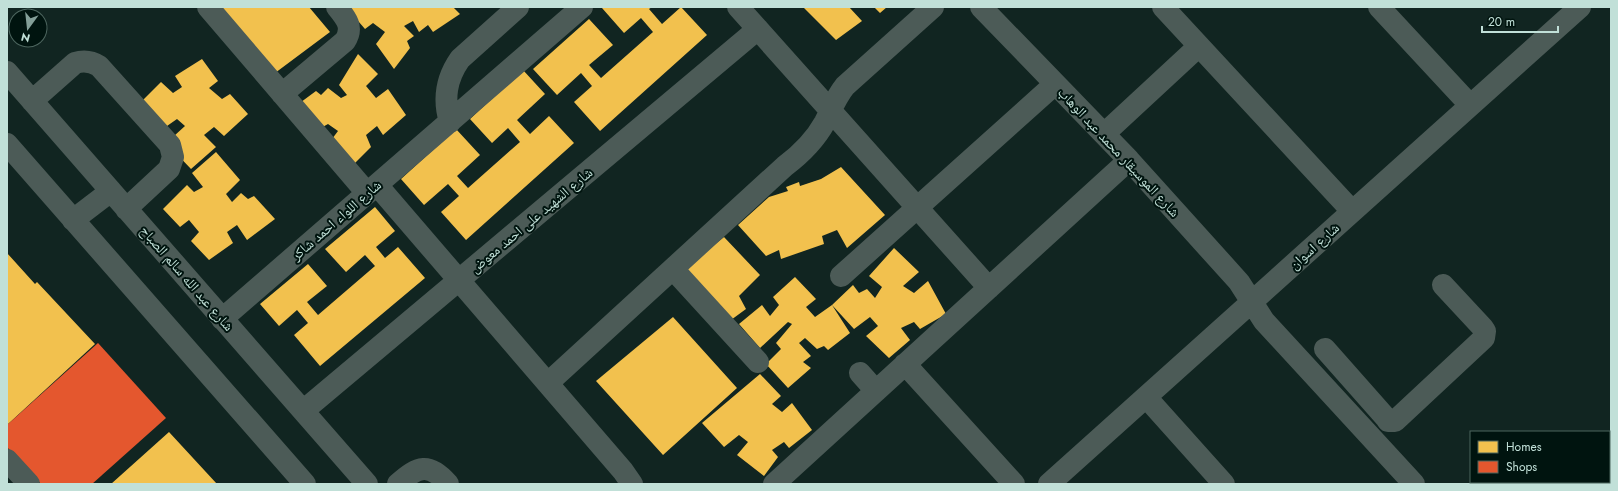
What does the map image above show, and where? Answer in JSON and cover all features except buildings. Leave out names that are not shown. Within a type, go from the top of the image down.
[{"type":"street","points":[[208,7],[282,94],[459,280],[548,383],[632,484]]},
{"type":"street","points":[[282,94],[349,36],[349,24],[347,19],[337,7]]},
{"type":"street","points":[[450,122],[447,111],[446,89],[453,68],[460,59],[518,7]]},
{"type":"street","name":"شارع اللواء احمد شاكر","points":[[222,319],[582,7]]},
{"type":"street","points":[[738,7],[989,288]]},
{"type":"street","points":[[548,383],[804,150],[819,132],[836,98],[845,86],[933,7]]},
{"type":"street","name":"شارع الموسيقار محمد عبد الوهاب","points":[[981,7],[1129,160],[1239,282],[1264,321],[1414,484]]},
{"type":"street","points":[[1163,7],[1352,212]]},
{"type":"street","points":[[1379,7],[1470,105]]},
{"type":"street","name":"شارع اسوان","points":[[1048,484],[1580,7]]},
{"type":"street","name":"شارع الشهيد على احمد معوض","points":[[303,411],[758,29]]},
{"type":"street","points":[[1104,134],[1199,46]]},
{"type":"street","points":[[32,101],[75,62],[94,62],[170,145],[173,157],[169,169],[126,209]]},
{"type":"street","name":"شارع عبد الله سالم الصباح","points":[[7,72],[366,484]]},
{"type":"street","points":[[841,276],[1055,84]]},
{"type":"street","points":[[7,144],[305,484]]},
{"type":"street","points":[[774,484],[1129,160]]},
{"type":"street","points":[[73,220],[111,191]]},
{"type":"street","points":[[673,269],[758,362]]},
{"type":"street","points":[[1325,349],[1386,418],[1392,421],[1398,419],[1484,338],[1485,335],[1483,328],[1443,285]]},
{"type":"street","points":[[905,364],[1014,484]]},
{"type":"street","points":[[860,373],[876,390]]},
{"type":"street","points":[[1328,391],[1346,373]]},
{"type":"street","points":[[1146,397],[1224,484]]},
{"type":"street","points":[[7,460],[29,484]]},
{"type":"street","points":[[398,484],[415,471],[428,469],[439,474],[448,484]]}]
